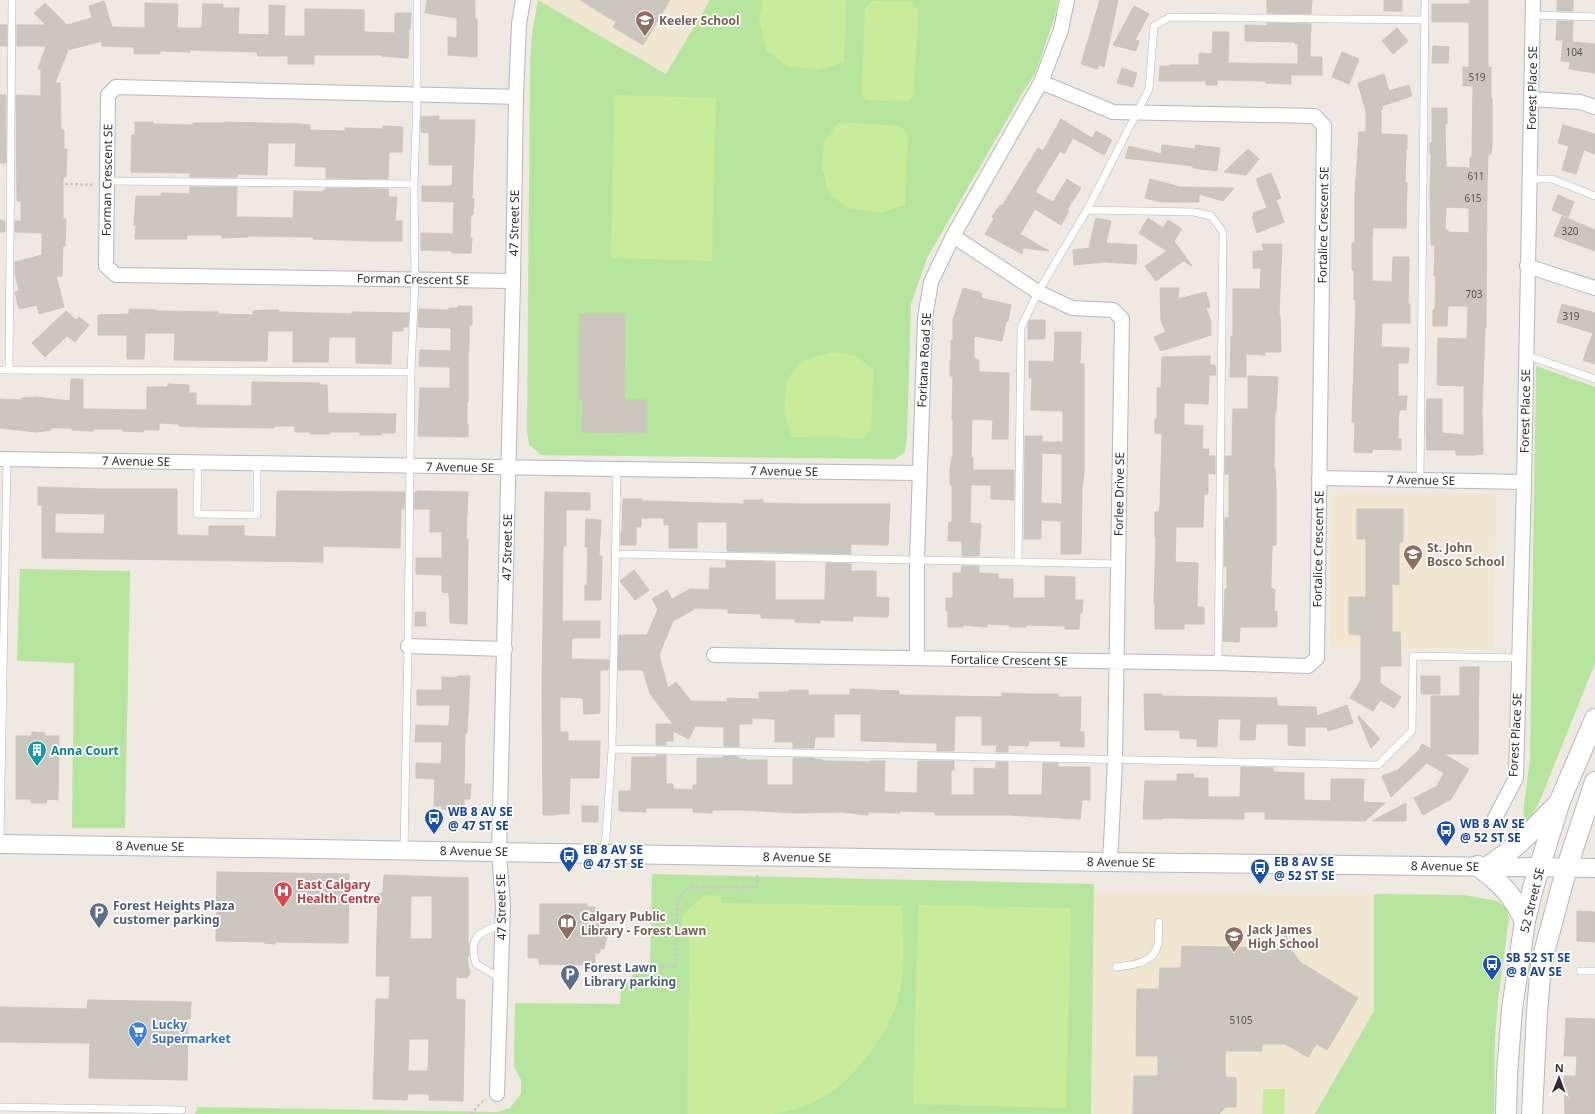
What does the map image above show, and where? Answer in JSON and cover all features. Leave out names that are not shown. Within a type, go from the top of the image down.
[{"type":"main road","name":"52 Street SE","points":[[1506,1114],[1507,1074],[1512,1009],[1525,921],[1532,888],[1560,802],[1595,720]]},
{"type":"main road","name":"52 Street SE","points":[[1532,1114],[1536,1012],[1541,964],[1567,867],[1595,784]]},
{"type":"main road","points":[[1595,784],[1595,806]]},
{"type":"main road","points":[[1525,921],[1509,893],[1483,866],[1507,855],[1522,842],[1560,802]]},
{"type":"street","name":"47 Street SE","points":[[498,1094],[503,906],[499,852],[509,467],[516,97],[518,24],[523,0]]},
{"type":"street","name":"Foritana Road SE","points":[[917,658],[917,560],[925,318],[931,282],[953,236],[1041,82],[1061,30],[1068,0]]},
{"type":"street","name":"Forest Place SE","points":[[1495,818],[1516,778],[1518,658],[1524,482],[1525,354],[1533,0]]},
{"type":"street","name":"Fortalice Crescent SE","points":[[714,655],[1218,663],[1308,666],[1317,658],[1324,126],[1315,116],[1113,112],[1041,82]]},
{"type":"street","name":"Forman Crescent SE","points":[[513,281],[116,275],[106,266],[108,95],[116,87],[516,97]]},
{"type":"street","points":[[1531,99],[1580,102],[1595,107]]},
{"type":"street","name":"Forlee Drive SE","points":[[953,236],[1038,292],[1072,308],[1112,310],[1122,319],[1115,760],[1112,845],[1109,862]]},
{"type":"street","points":[[1527,266],[1595,288]]},
{"type":"street","name":"7 Avenue SE","points":[[4,459],[920,473]]},
{"type":"street","name":"7 Avenue SE","points":[[1319,478],[1524,482]]},
{"type":"street","points":[[408,646],[504,649]]},
{"type":"street","name":"8 Avenue SE","points":[[0,844],[1109,862],[1595,868]]},
{"type":"lane","points":[[9,370],[12,0]]},
{"type":"lane","points":[[404,850],[411,372],[415,279],[414,184],[417,95],[417,0]]},
{"type":"lane","points":[[1420,480],[1425,0]]},
{"type":"lane","points":[[1533,15],[1595,17]]},
{"type":"lane","points":[[1018,562],[1021,327],[1038,292],[1087,210],[1149,89],[1154,26],[1170,17],[1424,20]]},
{"type":"lane","points":[[1529,179],[1552,179],[1595,196]]},
{"type":"lane","points":[[108,181],[414,184]]},
{"type":"lane","points":[[1087,210],[1194,212],[1211,216],[1223,232],[1218,663]]},
{"type":"lane","points":[[1525,354],[1595,380]]},
{"type":"lane","points":[[0,370],[411,372]]},
{"type":"lane","points":[[0,837],[4,459]]},
{"type":"lane","points":[[198,462],[197,514],[257,515],[257,463]]},
{"type":"lane","points":[[603,854],[606,837],[612,749],[618,469]]},
{"type":"lane","points":[[616,554],[1117,564]]},
{"type":"lane","points":[[612,749],[1378,765],[1412,731],[1413,656],[1518,658]]},
{"type":"lane","points":[[1116,967],[1133,965],[1146,961],[1154,955],[1158,945],[1159,922]]},
{"type":"lane","points":[[500,978],[476,964],[473,954],[474,943],[478,936],[487,929],[502,926]]},
{"type":"lane","points":[[1580,971],[1595,971]]},
{"type":"lane","points":[[0,1107],[182,1110]]},
{"type":"path","points":[[11,182],[96,185],[108,181]]},
{"type":"path","points":[[627,966],[676,967],[677,901],[690,887],[757,887],[757,873]]},
{"type":"path","points":[[471,1114],[482,1102],[498,1094]]},
{"type":"shaded area","name":"Keeler School","points":[[539,0],[710,0],[666,74]]},
{"type":"shaded area","name":"St. John Bosco School","points":[[1341,492],[1496,494],[1494,649],[1331,647],[1329,640],[1332,502],[1335,496]]},
{"type":"shaded area","name":"Jack James High School","points":[[1094,891],[1374,894],[1374,1011],[1315,1114],[1091,1114]]},
{"type":"green space","points":[[538,0],[666,74],[710,0],[1058,0],[1055,16],[1036,72],[927,258],[911,304],[907,435],[905,452],[895,459],[541,455],[529,445],[527,431],[530,65],[532,34]]},
{"type":"green space","points":[[763,0],[846,0],[844,62],[818,70],[787,66],[767,51],[759,20]]},
{"type":"green space","points":[[872,1],[911,2],[918,10],[914,95],[907,102],[866,100],[861,93],[865,8]]},
{"type":"green space","points":[[614,95],[716,98],[712,261],[611,258]]},
{"type":"green space","points":[[839,122],[900,126],[908,134],[905,205],[880,213],[848,208],[829,194],[821,163],[825,140]]},
{"type":"green space","points":[[832,352],[856,356],[874,370],[871,430],[863,438],[792,437],[784,412],[787,380],[801,361]]},
{"type":"green space","points":[[1536,366],[1595,387],[1595,663],[1541,798],[1529,822],[1523,828],[1524,805],[1530,759]]},
{"type":"green space","points":[[20,569],[130,571],[125,828],[72,828],[74,663],[17,661]]},
{"type":"green space","points":[[652,874],[1094,884],[1091,1114],[195,1114],[198,1107],[497,1112],[510,1108],[521,1094],[521,1080],[514,1066],[515,1003],[620,1004],[621,989],[638,969],[650,969]]},
{"type":"green space","points":[[1374,894],[1463,895],[1497,901],[1506,908],[1509,918],[1498,1000],[1495,1038],[1494,1114],[1315,1114],[1374,1011]]},
{"type":"green space","points":[[705,895],[721,896],[721,903],[902,906],[903,953],[901,988],[893,1013],[877,1043],[866,1058],[855,1071],[829,1094],[806,1105],[789,1111],[773,1114],[687,1114],[690,933],[682,932],[682,915]]},
{"type":"green space","points":[[918,905],[1071,908],[1066,1108],[913,1104]]},
{"type":"green space","points":[[1263,1089],[1285,1089],[1284,1114],[1262,1114]]},
{"type":"building","points":[[427,0],[475,0],[475,19],[477,19],[477,57],[448,55],[448,37],[457,38],[457,18],[425,13]]},
{"type":"building","points":[[580,0],[670,0],[643,45],[613,27],[616,22]]},
{"type":"building","points":[[1100,0],[1118,0],[1104,67],[1099,65],[1097,69],[1081,64]]},
{"type":"building","points":[[1267,0],[1312,0],[1311,14],[1267,13]]},
{"type":"building","points":[[1384,0],[1402,0],[1402,11],[1384,11]]},
{"type":"building","points":[[1470,0],[1488,0],[1488,67],[1491,67],[1492,98],[1492,146],[1491,154],[1488,154],[1487,185],[1486,328],[1482,410],[1483,454],[1456,455],[1456,450],[1427,450],[1427,399],[1442,399],[1442,433],[1464,435],[1464,386],[1437,385],[1438,338],[1467,339],[1468,306],[1448,306],[1447,326],[1433,326],[1436,276],[1434,276],[1435,245],[1431,245],[1430,143],[1432,143],[1432,108],[1447,108],[1447,124],[1445,124],[1446,167],[1470,168],[1470,158],[1472,158],[1473,86],[1463,86],[1463,67],[1469,67],[1469,22],[1432,22],[1432,4],[1470,4]],"holes":[[[1446,207],[1469,208],[1469,233],[1448,232],[1448,230],[1445,230]]]},
{"type":"building","points":[[1557,0],[1573,0],[1573,11],[1557,11]]},
{"type":"building","points":[[104,1],[112,27],[145,28],[145,3],[178,4],[177,28],[202,28],[203,4],[223,4],[223,8],[239,8],[238,34],[269,35],[269,5],[285,6],[284,36],[305,36],[305,9],[364,10],[364,32],[395,33],[395,13],[411,13],[408,58],[382,55],[314,55],[314,64],[288,64],[288,56],[258,56],[257,52],[190,50],[190,52],[160,51],[160,54],[134,54],[134,47],[102,46],[102,41],[68,50],[55,83],[60,83],[61,130],[64,130],[64,149],[67,149],[66,177],[64,177],[63,180],[63,219],[66,219],[65,246],[63,246],[62,276],[56,276],[64,307],[39,314],[37,305],[19,309],[15,292],[19,291],[15,274],[15,262],[42,255],[42,233],[15,232],[15,221],[21,221],[21,201],[17,201],[16,95],[41,96],[41,70],[38,69],[46,46],[17,46],[17,25],[46,25],[34,13],[45,3],[67,25],[92,18],[89,6]]},
{"type":"building","points":[[1134,6],[1149,14],[1135,40],[1139,41],[1136,51],[1113,45]]},
{"type":"building","points":[[1557,21],[1573,21],[1572,42],[1595,44],[1595,73],[1569,69],[1570,62],[1561,61],[1563,40],[1556,40]]},
{"type":"building","points":[[1267,23],[1311,24],[1310,57],[1322,57],[1322,75],[1291,75],[1291,84],[1266,83],[1266,81],[1217,80],[1217,85],[1206,85],[1206,81],[1159,81],[1160,66],[1199,65],[1199,53],[1212,54],[1213,32],[1229,32],[1228,63],[1298,64],[1298,44],[1295,44],[1295,42],[1245,41],[1245,25],[1267,26]]},
{"type":"building","points":[[0,25],[7,25],[7,46],[0,46]]},
{"type":"building","points":[[1397,28],[1408,41],[1393,54],[1382,41]]},
{"type":"building","points":[[1433,46],[1449,47],[1448,63],[1432,63]]},
{"type":"building","points":[[1342,52],[1359,59],[1349,84],[1332,77]]},
{"type":"building","points":[[1122,68],[1137,73],[1133,87],[1117,83]]},
{"type":"building","points":[[1384,74],[1389,91],[1409,85],[1412,96],[1382,106],[1383,109],[1381,110],[1381,134],[1407,135],[1405,183],[1407,183],[1406,228],[1373,228],[1372,281],[1392,282],[1393,257],[1409,257],[1408,304],[1410,304],[1410,323],[1382,323],[1381,347],[1409,348],[1408,363],[1398,363],[1398,396],[1407,396],[1406,410],[1399,410],[1398,439],[1401,439],[1401,450],[1373,449],[1372,453],[1354,452],[1355,422],[1352,422],[1356,300],[1354,300],[1352,243],[1355,243],[1355,195],[1359,132],[1366,132],[1366,112],[1358,83]]},
{"type":"building","points":[[0,95],[6,95],[6,163],[0,163]]},
{"type":"building","points":[[439,116],[439,120],[475,120],[472,199],[474,199],[473,215],[471,215],[470,238],[472,238],[471,253],[421,250],[421,233],[453,234],[454,202],[422,201],[422,186],[452,186],[453,165],[429,165],[429,133],[421,132],[421,117]]},
{"type":"building","points":[[1061,119],[1092,138],[1096,131],[1112,140],[1104,155],[1073,138],[1064,154],[1060,151],[1035,192],[1053,202],[1067,179],[1081,188],[1067,210],[1069,211],[1061,225],[1035,209],[1020,234],[1049,251],[1023,248],[1022,254],[985,234],[994,219],[992,217],[1000,205],[1002,206],[1038,148],[1043,151]]},
{"type":"building","points":[[135,122],[193,125],[193,123],[224,122],[301,124],[310,125],[310,130],[345,131],[345,128],[383,129],[383,126],[403,127],[402,152],[389,152],[388,179],[326,178],[326,167],[295,166],[296,143],[268,143],[267,175],[238,174],[237,177],[190,177],[190,173],[131,172],[132,135],[135,135]]},
{"type":"building","points":[[1563,125],[1595,134],[1595,154],[1584,150],[1576,174],[1562,170],[1569,146],[1558,143]]},
{"type":"building","points":[[1162,145],[1195,149],[1195,145],[1220,148],[1217,171],[1193,168],[1193,166],[1125,158],[1129,146],[1161,154]]},
{"type":"building","points":[[1248,149],[1259,159],[1246,175],[1224,172]]},
{"type":"building","points":[[1271,173],[1281,198],[1276,200],[1284,222],[1257,233],[1252,217],[1254,216],[1253,213],[1267,208],[1256,179]]},
{"type":"building","points":[[1150,179],[1180,187],[1234,188],[1223,201],[1199,194],[1199,202],[1162,202],[1145,198]]},
{"type":"building","points":[[190,187],[237,187],[236,217],[293,218],[294,191],[323,192],[323,190],[326,191],[326,188],[388,189],[389,197],[397,197],[395,221],[402,221],[402,241],[313,239],[313,237],[248,236],[222,238],[222,235],[187,235],[187,239],[135,239],[136,225],[134,225],[136,196],[161,196],[161,193],[190,194]]},
{"type":"building","points":[[1558,195],[1574,202],[1568,217],[1552,210]]},
{"type":"building","points":[[1562,216],[1595,230],[1595,251],[1554,236]]},
{"type":"building","points":[[1096,218],[1111,221],[1106,243],[1137,245],[1136,264],[1105,262],[1074,265],[1073,250],[1089,248]]},
{"type":"building","points":[[1148,218],[1163,228],[1168,220],[1182,229],[1174,241],[1192,266],[1183,261],[1156,281],[1145,266],[1167,251],[1139,233]]},
{"type":"building","points":[[0,220],[5,221],[5,232],[0,232]]},
{"type":"building","points":[[1262,244],[1282,244],[1279,315],[1281,352],[1265,352],[1265,355],[1246,354],[1246,377],[1230,377],[1231,336],[1233,336],[1233,289],[1260,289],[1261,268],[1253,268],[1253,251],[1264,251]]},
{"type":"building","points":[[963,288],[982,293],[981,298],[1011,305],[1002,341],[974,336],[974,358],[979,360],[979,372],[1009,373],[1008,439],[992,439],[993,420],[972,419],[971,457],[973,457],[973,470],[1014,470],[1014,500],[991,499],[991,485],[971,485],[970,523],[981,524],[979,556],[962,556],[962,541],[948,541],[949,522],[952,522],[952,485],[950,485],[950,470],[953,457],[953,376],[950,376],[951,340],[953,340],[953,320]]},
{"type":"building","points":[[1160,288],[1179,288],[1178,299],[1206,292],[1210,307],[1206,308],[1211,322],[1211,335],[1161,351],[1154,337],[1166,332],[1161,321]]},
{"type":"building","points":[[1562,304],[1595,313],[1595,364],[1583,360],[1593,333],[1557,322]]},
{"type":"building","points":[[458,306],[472,306],[472,325],[469,325],[468,351],[468,437],[418,436],[420,388],[450,388],[450,367],[419,366],[420,350],[451,351],[451,328],[418,327],[419,309],[448,310],[449,308],[458,308]]},
{"type":"building","points":[[129,309],[218,312],[218,314],[253,315],[253,311],[266,310],[279,310],[279,312],[352,314],[352,312],[409,313],[408,327],[403,327],[403,331],[392,331],[391,364],[356,363],[356,337],[329,337],[328,362],[293,362],[293,331],[268,331],[267,361],[174,360],[175,333],[145,333],[144,359],[127,359],[127,335],[98,335],[98,315],[129,314]]},
{"type":"building","points":[[66,311],[76,320],[79,317],[89,325],[75,342],[67,336],[45,357],[32,343]]},
{"type":"building","points":[[580,314],[625,314],[624,400],[647,400],[646,433],[582,432],[583,400],[579,400]]},
{"type":"building","points":[[1030,320],[1045,320],[1045,339],[1028,339],[1028,323]]},
{"type":"building","points":[[1055,332],[1081,332],[1080,364],[1084,364],[1084,474],[1082,488],[1081,554],[1061,554],[1061,521],[1041,520],[1041,539],[1024,539],[1025,436],[1042,436],[1042,442],[1063,442],[1063,411],[1031,410],[1032,378],[1029,378],[1029,361],[1054,362]],"holes":[[[1042,453],[1062,454],[1062,504],[1041,503]]]},
{"type":"building","points":[[1210,356],[1210,365],[1215,365],[1216,375],[1209,375],[1208,404],[1184,403],[1184,425],[1203,426],[1202,449],[1209,449],[1208,456],[1215,456],[1215,474],[1208,473],[1208,494],[1204,494],[1203,527],[1176,527],[1175,562],[1198,563],[1197,607],[1203,607],[1204,609],[1204,624],[1184,624],[1184,629],[1155,629],[1155,512],[1159,512],[1160,506],[1162,434],[1155,433],[1155,419],[1157,419],[1157,388],[1161,388],[1162,357]]},
{"type":"building","points":[[1248,376],[1278,377],[1275,412],[1274,467],[1276,489],[1276,545],[1272,545],[1271,580],[1271,588],[1275,590],[1274,611],[1277,611],[1277,627],[1240,627],[1239,642],[1223,641],[1225,589],[1227,589],[1227,566],[1224,566],[1225,518],[1229,518],[1229,474],[1225,474],[1225,456],[1232,456],[1233,409],[1248,409]]},
{"type":"building","points":[[71,379],[83,379],[83,409],[147,410],[147,387],[168,387],[168,384],[189,385],[189,393],[196,393],[196,405],[252,406],[252,382],[320,383],[320,385],[327,385],[328,413],[396,414],[395,433],[381,433],[381,435],[360,435],[360,432],[310,434],[310,432],[295,432],[295,426],[274,426],[274,428],[199,427],[159,423],[159,430],[143,430],[143,432],[123,431],[123,429],[93,429],[93,431],[72,430],[72,428],[51,428],[51,430],[36,432],[0,428],[0,399],[22,400],[22,398],[36,397],[70,401]]},
{"type":"building","points":[[38,487],[177,489],[177,535],[209,536],[209,526],[244,526],[244,536],[276,537],[277,491],[405,492],[404,509],[401,509],[400,548],[323,546],[323,562],[42,558],[42,505],[38,505]],"holes":[[[55,513],[105,514],[104,534],[55,533]]]},
{"type":"building","points":[[415,492],[468,492],[466,539],[468,539],[467,624],[450,623],[449,593],[442,592],[442,575],[416,574],[416,558],[442,558],[442,532],[430,532],[430,509],[414,509]]},
{"type":"building","points":[[545,492],[590,493],[590,510],[566,510],[566,546],[563,546],[562,621],[600,621],[600,638],[572,638],[571,659],[609,660],[608,670],[600,670],[600,713],[584,714],[583,698],[560,697],[560,732],[568,732],[568,741],[600,741],[599,778],[570,778],[569,814],[555,815],[543,815],[542,687]]},
{"type":"building","points":[[623,499],[642,499],[642,501],[744,504],[744,500],[763,500],[763,503],[890,504],[888,545],[851,544],[851,554],[727,551],[727,522],[697,522],[697,548],[669,548],[669,525],[664,525],[664,518],[641,518],[641,527],[636,527],[636,545],[621,545]]},
{"type":"building","points":[[1357,509],[1403,509],[1403,542],[1399,542],[1399,585],[1392,584],[1392,632],[1400,632],[1401,666],[1380,666],[1380,683],[1401,697],[1394,708],[1380,700],[1373,711],[1350,698],[1361,680],[1361,635],[1349,634],[1349,597],[1366,597],[1366,539],[1357,539]]},
{"type":"building","points":[[586,519],[601,520],[599,556],[602,556],[601,600],[585,600],[588,547],[585,547]]},
{"type":"building","points":[[726,561],[775,562],[775,600],[825,600],[826,563],[851,564],[851,571],[876,571],[876,597],[889,598],[888,617],[853,616],[853,621],[820,620],[820,623],[795,622],[795,619],[761,618],[761,614],[728,613],[728,609],[696,608],[673,621],[659,655],[668,688],[676,682],[691,701],[727,702],[727,698],[759,699],[759,692],[789,692],[789,690],[808,690],[808,695],[850,695],[850,689],[899,691],[899,695],[1002,697],[1002,693],[1058,694],[1058,697],[1081,697],[1080,732],[1084,732],[1084,747],[1060,746],[1061,741],[1029,741],[1028,746],[1008,745],[1008,752],[996,752],[997,745],[982,745],[982,716],[955,716],[954,751],[937,751],[937,743],[861,741],[861,714],[834,714],[834,737],[815,737],[814,748],[793,748],[793,742],[775,742],[775,719],[752,718],[752,724],[739,724],[739,747],[724,746],[724,727],[695,726],[689,739],[673,731],[673,741],[666,741],[666,745],[656,745],[656,724],[673,724],[650,694],[643,670],[618,670],[619,635],[647,635],[658,609],[652,599],[667,590],[672,599],[690,589],[709,590],[710,568],[726,568]]},
{"type":"building","points":[[962,566],[979,566],[979,573],[998,574],[998,579],[1013,579],[1013,598],[1045,598],[1045,576],[1075,577],[1075,600],[1083,600],[1079,629],[1065,629],[1065,626],[1026,625],[1026,627],[1010,627],[1010,625],[987,624],[987,627],[963,625],[963,627],[948,627],[946,598],[953,598],[953,573],[961,573]]},
{"type":"building","points":[[634,570],[649,590],[635,600],[620,581]]},
{"type":"building","points":[[415,612],[425,612],[426,626],[415,626]]},
{"type":"building","points":[[1460,667],[1479,667],[1478,754],[1444,754],[1469,769],[1451,799],[1423,815],[1414,798],[1437,786],[1444,773],[1427,763],[1391,797],[1382,776],[1398,770],[1419,750],[1422,744],[1431,749],[1431,696],[1460,696]]},
{"type":"building","points":[[457,676],[470,676],[467,733],[465,733],[464,784],[471,784],[470,799],[464,799],[464,810],[442,809],[442,806],[434,806],[435,779],[416,778],[416,763],[441,764],[442,742],[415,742],[416,725],[449,726],[450,705],[417,705],[417,690],[442,690],[442,677],[457,678]]},
{"type":"building","points":[[1421,676],[1440,676],[1440,694],[1421,694]]},
{"type":"building","points":[[1144,694],[1162,694],[1162,696],[1277,698],[1277,706],[1316,707],[1317,716],[1347,705],[1353,723],[1328,731],[1327,727],[1305,727],[1305,746],[1288,745],[1288,724],[1256,724],[1255,740],[1240,740],[1241,719],[1218,719],[1217,747],[1197,746],[1197,739],[1180,738],[1180,730],[1145,730]]},
{"type":"building","points":[[1359,716],[1380,739],[1371,748],[1358,717]]},
{"type":"building","name":"Anna Court","points":[[32,732],[45,733],[45,736],[59,736],[58,800],[47,799],[46,803],[31,803],[31,799],[16,799],[16,736],[32,736]]},
{"type":"building","points":[[656,755],[666,755],[666,784],[673,784],[673,789],[693,790],[693,785],[697,785],[697,758],[723,758],[724,756],[739,757],[739,759],[746,760],[767,760],[767,785],[793,785],[793,758],[814,758],[823,761],[885,761],[884,792],[917,793],[918,761],[954,761],[954,770],[951,770],[951,795],[974,795],[974,768],[996,769],[996,762],[1008,762],[1008,795],[1042,795],[1043,763],[1058,763],[1058,767],[1090,767],[1090,800],[1082,800],[1080,819],[1009,815],[935,815],[935,812],[900,811],[900,813],[868,812],[868,815],[841,812],[796,813],[743,810],[712,810],[712,813],[693,812],[693,808],[646,808],[646,812],[619,811],[619,791],[631,791],[632,757],[656,757]]},
{"type":"building","points":[[1241,767],[1273,768],[1273,772],[1304,773],[1304,800],[1331,801],[1331,779],[1364,779],[1363,802],[1385,803],[1365,821],[1265,819],[1265,812],[1244,812],[1244,819],[1143,819],[1145,781],[1177,781],[1177,774],[1194,774],[1193,778],[1208,778],[1208,797],[1240,797]]},
{"type":"building","points":[[1406,803],[1406,821],[1372,821]]},
{"type":"building","points":[[582,806],[598,806],[598,822],[582,822]]},
{"type":"building","name":"East Calgary Health Centre","points":[[217,872],[349,874],[348,943],[275,942],[275,944],[264,942],[216,941]]},
{"type":"building","points":[[384,875],[468,878],[469,956],[467,957],[470,974],[467,978],[456,977],[456,999],[465,1000],[463,1101],[429,1100],[429,1094],[408,1094],[407,1100],[373,1099],[376,999],[389,999],[390,976],[376,976],[378,894],[383,893]],"holes":[[[411,896],[432,896],[432,939],[410,939]],[[409,1039],[429,1039],[428,1071],[408,1071]]]},
{"type":"building","name":"Calgary Public Library - Forest Lawn","points":[[540,904],[587,904],[587,907],[595,907],[595,916],[600,917],[599,923],[604,923],[607,936],[604,949],[600,949],[600,953],[595,953],[595,965],[539,964],[539,958],[528,958],[528,935],[540,935]]},
{"type":"building","points":[[1577,911],[1595,912],[1595,942],[1577,941]]},
{"type":"building","points":[[1286,935],[1291,950],[1300,962],[1358,998],[1327,1050],[1316,1044],[1308,1057],[1285,1044],[1262,1044],[1262,1051],[1225,1051],[1225,1077],[1236,1078],[1236,1107],[1226,1107],[1219,1114],[1133,1114],[1134,1076],[1158,1076],[1158,1056],[1136,1056],[1137,989],[1159,989],[1160,968],[1181,968],[1182,946],[1278,948]]},
{"type":"building","name":"Lucky Supermarket","points":[[88,1000],[191,1002],[190,1019],[188,1019],[187,1080],[89,1078],[90,1043],[0,1042],[0,1007],[87,1009]]},
{"type":"building","points":[[1566,1018],[1595,1019],[1595,1114],[1565,1114],[1564,1076],[1576,1076],[1577,1056],[1564,1056]]},
{"type":"place","name":"Keeler School","points":[[645,37]]},
{"type":"place","name":"St. John Bosco School","points":[[1413,571]]},
{"type":"place","name":"Anna Court","points":[[37,767]]},
{"type":"place","name":"WB 8 AV SE @ 47 ST SE","points":[[434,835]]},
{"type":"place","name":"WB 8 AV SE @ 52 ST SE","points":[[1446,847]]},
{"type":"place","name":"EB 8 AV SE @ 47 ST SE","points":[[569,873]]},
{"type":"place","name":"EB 8 AV SE @ 52 ST SE","points":[[1260,885]]},
{"type":"place","name":"East Calgary Health Centre","points":[[283,908]]},
{"type":"place","name":"Forest Heights Plaza customer parking","points":[[99,929]]},
{"type":"place","name":"Calgary Public Library - Forest Lawn","points":[[567,940]]},
{"type":"place","name":"Jack James High School","points":[[1234,953]]},
{"type":"place","name":"SB 52 ST SE @ 8 AV SE","points":[[1492,981]]},
{"type":"place","name":"Forest Lawn Library parking","points":[[570,991]]},
{"type":"place","name":"Lucky Supermarket","points":[[138,1048]]}]
